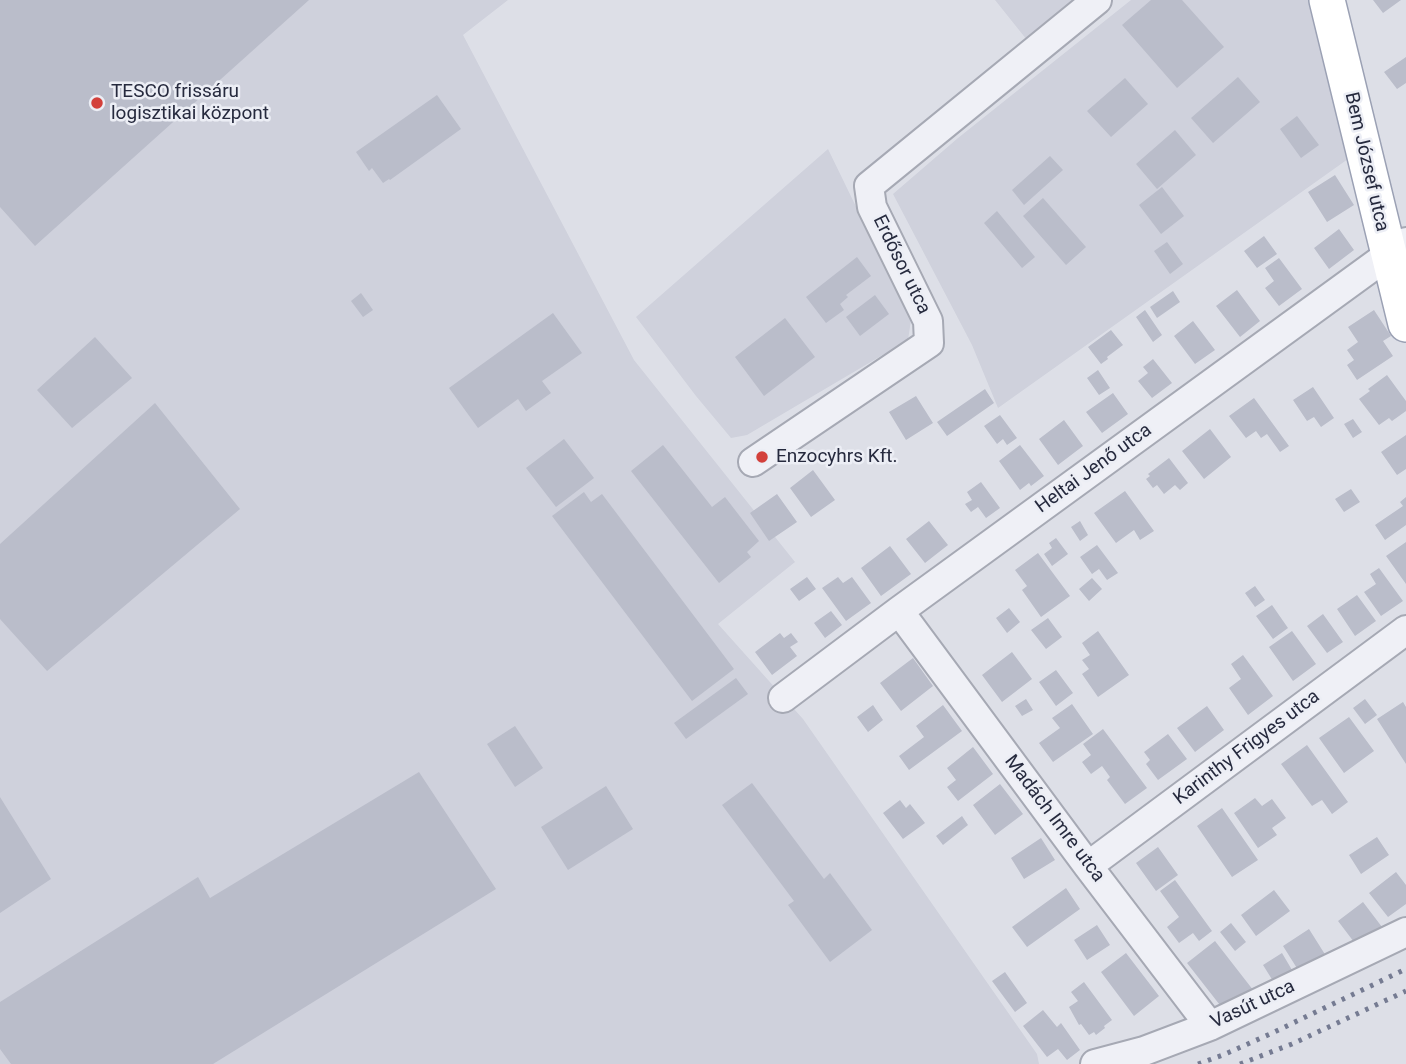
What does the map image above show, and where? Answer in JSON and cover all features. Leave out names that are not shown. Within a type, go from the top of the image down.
[{"type":"main road","name":"Bem József utca","points":[[1327,0],[1397,248],[1406,324]]},
{"type":"street","name":"Erdősor utca","points":[[754,462],[929,343],[928,321],[872,207],[869,186],[1097,0]]},
{"type":"street","name":"Heltai Jenő utca","points":[[783,698],[1397,248]]},
{"type":"street","name":"Madách Imre utca","points":[[899,611],[1210,1026]]},
{"type":"street","name":"Karinthy Frigyes utca","points":[[1088,866],[1406,630]]},
{"type":"street","name":"Vasút utca","points":[[1095,1064],[1144,1051],[1210,1026],[1406,932]]},
{"type":"shaded area","points":[[0,0],[508,0],[463,35],[634,360],[795,562],[718,624],[803,719],[1037,1054],[1039,1064],[0,1064]]},
{"type":"shaded area","points":[[995,0],[1073,0],[1027,40]]},
{"type":"shaded area","points":[[1131,0],[1314,0],[1355,154],[998,408],[972,345],[893,194],[958,138]]},
{"type":"shaded area","points":[[828,149],[911,320],[908,340],[747,435],[731,438],[636,317]]},
{"type":"building","name":"TESCO frissáru logisztikai központ","points":[[0,0],[309,0],[35,246],[0,207]]},
{"type":"building","points":[[1151,0],[1182,0],[1224,47],[1177,88],[1122,25]]},
{"type":"building","points":[[1373,0],[1401,0],[1383,13]]},
{"type":"building","points":[[1406,57],[1406,83],[1397,89],[1384,72]]},
{"type":"building","points":[[1238,77],[1260,102],[1213,143],[1191,118]]},
{"type":"building","points":[[1125,78],[1148,104],[1111,137],[1087,111]]},
{"type":"building","points":[[437,95],[461,129],[383,183],[372,168],[369,171],[356,152]]},
{"type":"building","points":[[1297,116],[1319,145],[1301,158],[1280,129]]},
{"type":"building","points":[[1175,130],[1196,155],[1157,189],[1136,164]]},
{"type":"building","points":[[1050,156],[1063,170],[1024,205],[1012,190]]},
{"type":"building","points":[[1335,175],[1354,205],[1327,222],[1308,192]]},
{"type":"building","points":[[1162,187],[1184,216],[1161,234],[1139,205]]},
{"type":"building","points":[[1043,198],[1086,247],[1066,265],[1023,216]]},
{"type":"building","points":[[997,211],[1035,257],[1022,268],[984,223]]},
{"type":"building","points":[[1339,229],[1354,250],[1329,269],[1314,248]]},
{"type":"building","points":[[1264,236],[1277,254],[1257,268],[1244,251]]},
{"type":"building","points":[[1167,242],[1183,264],[1170,274],[1154,251]]},
{"type":"building","points":[[857,257],[871,276],[846,295],[848,297],[840,304],[844,310],[826,323],[806,297]]},
{"type":"building","points":[[1279,258],[1302,289],[1279,306],[1265,288],[1274,281],[1265,268]]},
{"type":"building","points":[[1237,290],[1260,321],[1240,337],[1216,306]]},
{"type":"building","points":[[1173,291],[1180,302],[1157,318],[1150,307]]},
{"type":"building","points":[[361,293],[373,310],[363,317],[351,301]]},
{"type":"building","points":[[875,295],[889,314],[860,336],[846,317]]},
{"type":"building","points":[[1145,310],[1162,335],[1153,342],[1136,317]]},
{"type":"building","points":[[1374,310],[1391,336],[1383,341],[1393,356],[1357,380],[1347,365],[1354,360],[1347,350],[1358,342],[1348,327]]},
{"type":"building","points":[[553,313],[582,353],[542,381],[551,393],[526,411],[518,399],[478,428],[449,388]]},
{"type":"building","points":[[785,318],[815,357],[764,396],[735,357]]},
{"type":"building","points":[[1193,321],[1215,350],[1195,364],[1174,336]]},
{"type":"building","points":[[1111,330],[1123,345],[1101,364],[1088,347]]},
{"type":"building","points":[[95,337],[132,378],[72,428],[37,390]]},
{"type":"building","points":[[1153,359],[1172,383],[1152,398],[1138,381],[1148,373],[1143,367]]},
{"type":"building","points":[[1098,370],[1110,388],[1099,395],[1087,378]]},
{"type":"building","points":[[1387,375],[1406,401],[1406,411],[1392,421],[1389,418],[1379,425],[1359,399]]},
{"type":"building","points":[[1313,387],[1334,418],[1321,427],[1314,417],[1307,421],[1293,400]]},
{"type":"building","points":[[985,389],[994,403],[947,436],[937,422]]},
{"type":"building","points":[[1113,393],[1128,414],[1102,433],[1086,412]]},
{"type":"building","points":[[916,396],[933,423],[906,440],[889,412]]},
{"type":"building","points":[[1254,398],[1289,446],[1280,452],[1267,434],[1261,438],[1256,431],[1246,438],[1229,416]]},
{"type":"building","points":[[155,403],[240,509],[47,671],[0,619],[0,544]]},
{"type":"building","points":[[1000,415],[1017,438],[1007,445],[1003,439],[997,444],[984,426]]},
{"type":"building","points":[[1353,419],[1362,432],[1353,438],[1344,424]]},
{"type":"building","points":[[1064,420],[1083,446],[1058,465],[1039,439]]},
{"type":"building","points":[[1210,429],[1231,457],[1204,479],[1182,451]]},
{"type":"building","points":[[1406,435],[1406,469],[1397,475],[1381,452]]},
{"type":"building","points":[[564,439],[594,478],[556,507],[526,468]]},
{"type":"building","points":[[663,445],[712,507],[725,497],[759,541],[747,552],[751,557],[719,583],[631,471]]},
{"type":"building","points":[[1020,445],[1044,476],[1020,490],[999,461]]},
{"type":"building","points":[[1169,458],[1188,483],[1180,490],[1175,485],[1164,494],[1157,485],[1153,488],[1146,479],[1150,476],[1148,474]]},
{"type":"building","points":[[813,470],[835,500],[811,517],[790,488]]},
{"type":"building","points":[[981,482],[1000,508],[986,518],[978,507],[971,512],[965,504],[972,500],[967,492]]},
{"type":"building","points":[[1351,489],[1360,502],[1344,512],[1335,499]]},
{"type":"building","points":[[1125,491],[1154,531],[1140,540],[1134,530],[1116,543],[1094,513]]},
{"type":"building","points":[[584,492],[591,502],[602,494],[734,669],[692,701],[552,516]]},
{"type":"building","points":[[777,494],[797,522],[769,541],[750,513]]},
{"type":"building","points":[[1406,497],[1406,525],[1385,540],[1375,525],[1403,506],[1400,502]]},
{"type":"building","points":[[929,521],[948,545],[925,563],[906,539]]},
{"type":"building","points":[[1080,521],[1088,535],[1080,541],[1071,527]]},
{"type":"building","points":[[1056,538],[1068,554],[1052,566],[1044,554],[1052,548],[1049,543]]},
{"type":"building","points":[[1406,542],[1406,584],[1386,556]]},
{"type":"building","points":[[1097,545],[1118,573],[1107,580],[1099,569],[1092,574],[1080,557]]},
{"type":"building","points":[[890,546],[911,574],[881,596],[861,568]]},
{"type":"building","points":[[1038,553],[1070,596],[1041,617],[1022,590],[1027,586],[1015,570]]},
{"type":"building","points":[[1379,568],[1403,601],[1381,616],[1364,592],[1376,584],[1370,574]]},
{"type":"building","points":[[807,577],[816,589],[799,601],[790,589]]},
{"type":"building","points":[[838,577],[843,583],[852,577],[871,603],[846,621],[822,588]]},
{"type":"building","points":[[1092,578],[1102,589],[1089,601],[1079,589]]},
{"type":"building","points":[[1255,586],[1265,600],[1255,607],[1245,593]]},
{"type":"building","points":[[1357,595],[1376,621],[1355,636],[1337,609]]},
{"type":"building","points":[[1272,605],[1288,628],[1273,639],[1256,616]]},
{"type":"building","points":[[1009,608],[1020,622],[1007,633],[996,618]]},
{"type":"building","points":[[831,611],[842,625],[825,638],[814,623]]},
{"type":"building","points":[[1323,614],[1343,642],[1327,653],[1307,626]]},
{"type":"building","points":[[1048,618],[1062,637],[1046,649],[1031,630]]},
{"type":"building","points":[[1098,631],[1129,675],[1098,697],[1082,674],[1089,669],[1082,660],[1090,655],[1082,643]]},
{"type":"building","points":[[1292,631],[1316,664],[1293,681],[1269,647]]},
{"type":"building","points":[[780,633],[784,638],[791,633],[798,642],[790,647],[797,656],[772,675],[755,652]]},
{"type":"building","points":[[1012,652],[1032,679],[1002,702],[982,675]]},
{"type":"building","points":[[1243,655],[1273,696],[1248,715],[1229,688],[1241,679],[1231,664]]},
{"type":"building","points":[[913,658],[933,686],[901,711],[880,683]]},
{"type":"building","points":[[1056,670],[1073,693],[1056,706],[1039,682]]},
{"type":"building","points":[[736,678],[748,694],[686,739],[674,723]]},
{"type":"building","points":[[1026,699],[1033,710],[1022,716],[1015,706]]},
{"type":"building","points":[[1365,699],[1377,715],[1365,724],[1353,708]]},
{"type":"building","points":[[1403,702],[1406,707],[1406,764],[1377,719]]},
{"type":"building","points":[[1072,704],[1093,734],[1053,762],[1039,743],[1060,728],[1052,718]]},
{"type":"building","points":[[873,705],[883,720],[868,732],[857,717]]},
{"type":"building","points":[[943,705],[962,731],[909,770],[899,756],[924,737],[916,726]]},
{"type":"building","points":[[1207,706],[1224,730],[1195,752],[1177,728]]},
{"type":"building","points":[[1349,717],[1374,751],[1344,773],[1319,738]]},
{"type":"building","points":[[515,726],[543,768],[515,787],[487,744]]},
{"type":"building","points":[[1103,729],[1147,788],[1125,804],[1107,780],[1110,777],[1102,766],[1091,774],[1082,762],[1091,755],[1083,744]]},
{"type":"building","points":[[1168,734],[1187,759],[1158,780],[1146,764],[1150,760],[1144,752]]},
{"type":"building","points":[[1307,745],[1348,802],[1332,814],[1322,800],[1312,806],[1281,764]]},
{"type":"building","points":[[973,747],[993,774],[958,801],[947,787],[956,780],[947,768]]},
{"type":"building","points":[[419,772],[496,889],[213,1064],[11,1064],[0,1049],[0,1002],[198,877],[210,898]]},
{"type":"building","points":[[752,783],[824,879],[830,873],[872,930],[830,962],[788,905],[794,901],[722,805]]},
{"type":"building","points":[[1000,784],[1023,814],[995,835],[973,805]]},
{"type":"building","points":[[606,786],[633,829],[568,870],[541,827]]},
{"type":"building","points":[[0,797],[51,879],[0,913]]},
{"type":"building","points":[[1255,798],[1262,806],[1272,799],[1286,818],[1272,828],[1277,835],[1258,848],[1234,813]]},
{"type":"building","points":[[900,800],[906,808],[910,804],[925,823],[903,839],[883,813]]},
{"type":"building","points":[[1222,808],[1258,860],[1232,877],[1197,826]]},
{"type":"building","points":[[962,816],[968,825],[943,845],[936,836]]},
{"type":"building","points":[[1377,837],[1389,855],[1361,874],[1349,855]]},
{"type":"building","points":[[1041,838],[1055,860],[1024,879],[1011,858]]},
{"type":"building","points":[[1158,847],[1178,875],[1156,891],[1136,863]]},
{"type":"building","points":[[1396,872],[1406,885],[1406,904],[1388,917],[1369,893]]},
{"type":"building","points":[[1175,880],[1212,931],[1199,941],[1193,933],[1179,943],[1167,927],[1179,917],[1160,891]]},
{"type":"building","points":[[1066,888],[1080,909],[1027,947],[1012,927]]},
{"type":"building","points":[[1274,890],[1290,911],[1256,936],[1241,915]]},
{"type":"building","points":[[1363,902],[1382,927],[1357,946],[1338,921]]},
{"type":"building","points":[[1231,923],[1246,942],[1235,951],[1220,932]]},
{"type":"building","points":[[1097,925],[1110,945],[1087,960],[1074,940]]},
{"type":"building","points":[[1309,929],[1326,956],[1300,973],[1283,946]]},
{"type":"building","points":[[1215,941],[1257,995],[1223,1009],[1187,963]]},
{"type":"building","points":[[1126,953],[1159,996],[1134,1016],[1101,972]]},
{"type":"building","points":[[1282,953],[1292,970],[1273,981],[1263,965]]},
{"type":"building","points":[[1005,972],[1027,1003],[1015,1012],[992,981]]},
{"type":"building","points":[[1084,982],[1112,1020],[1096,1035],[1094,1032],[1089,1035],[1081,1024],[1079,1025],[1069,1007],[1078,1001],[1071,992]]},
{"type":"building","points":[[1043,1010],[1057,1027],[1061,1023],[1080,1050],[1067,1060],[1058,1049],[1047,1057],[1023,1026]]},
{"type":"railway","points":[[1198,1064],[1270,1034],[1406,969]]},
{"type":"railway","points":[[1240,1064],[1292,1044],[1406,991]]},
{"type":"place","name":"TESCO frissáru logisztikai központ","points":[[97,103]]},
{"type":"place","name":"Enzocyhrs Kft.","points":[[762,457]]}]
